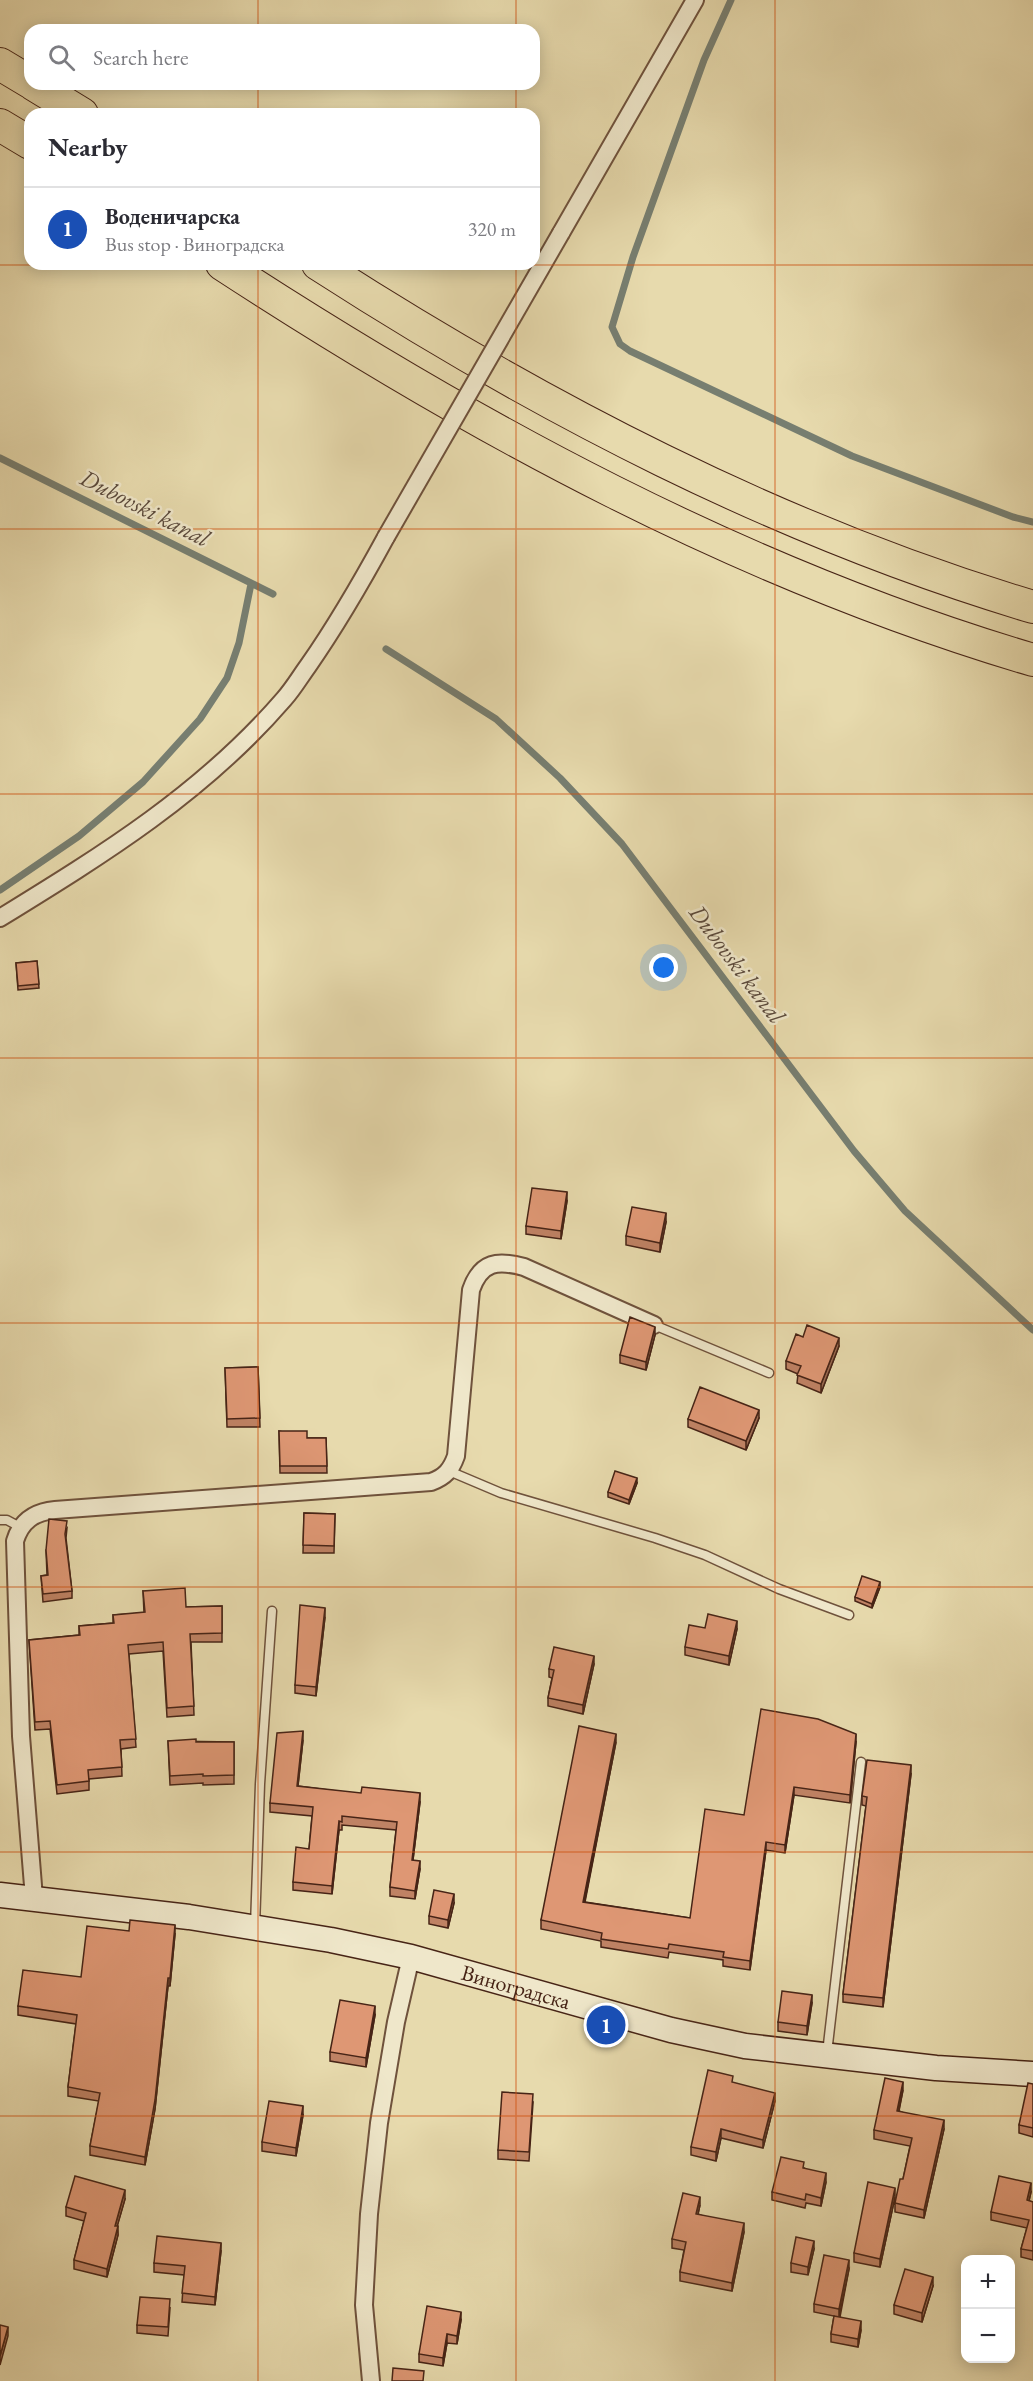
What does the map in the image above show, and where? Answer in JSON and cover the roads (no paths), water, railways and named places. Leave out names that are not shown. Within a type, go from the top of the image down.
[{"type":"highway","points":[[0,64],[24,79]]},
{"type":"highway","points":[[43,90],[72,108]]},
{"type":"highway","points":[[0,125],[24,139]]},
{"type":"highway","points":[[232,270],[387,368],[545,458],[625,499],[763,562],[871,607],[980,645],[1033,660]]},
{"type":"highway","points":[[327,270],[417,327],[490,369],[581,419],[690,474],[890,559],[1033,607]]},
{"type":"street","points":[[540,269],[695,0]]},
{"type":"street","points":[[0,918],[116,846],[182,797],[225,759],[284,698],[341,619],[540,270]]},
{"type":"street","points":[[34,1898],[21,1736],[15,1541],[20,1527],[38,1513],[46,1511],[431,1482],[442,1478],[449,1471],[456,1456],[471,1290],[478,1275],[486,1267],[497,1263],[524,1267],[654,1325]]},
{"type":"street","name":"Виноградска","points":[[0,1895],[255,1926],[411,1958],[671,2030],[745,2046],[936,2068],[1033,2074]]},
{"type":"street","points":[[371,2381],[364,2306],[369,2214],[379,2123],[396,2022],[411,1958]]},
{"type":"lane","points":[[654,1325],[769,1373]]},
{"type":"lane","points":[[449,1471],[501,1493],[705,1555],[778,1589],[849,1615]]},
{"type":"lane","points":[[0,1520],[7,1520],[20,1527]]},
{"type":"lane","points":[[255,1926],[260,1784],[272,1611]]},
{"type":"lane","points":[[827,2057],[861,1762]]},
{"type":"waterway","points":[[731,0],[704,60],[633,257],[612,327],[620,344],[630,351],[852,456],[1013,517],[1033,522]]},
{"type":"waterway","name":"Dubovski kanal","points":[[0,458],[273,594]]},
{"type":"waterway","points":[[0,890],[79,836],[143,782],[200,719],[227,678],[239,643],[251,584]]},
{"type":"waterway","name":"Dubovski kanal","points":[[386,649],[496,719],[560,778],[622,844],[854,1151],[905,1211],[1033,1330]]},
{"type":"place","name":"Воденичарска","points":[[606,2025]]}]
